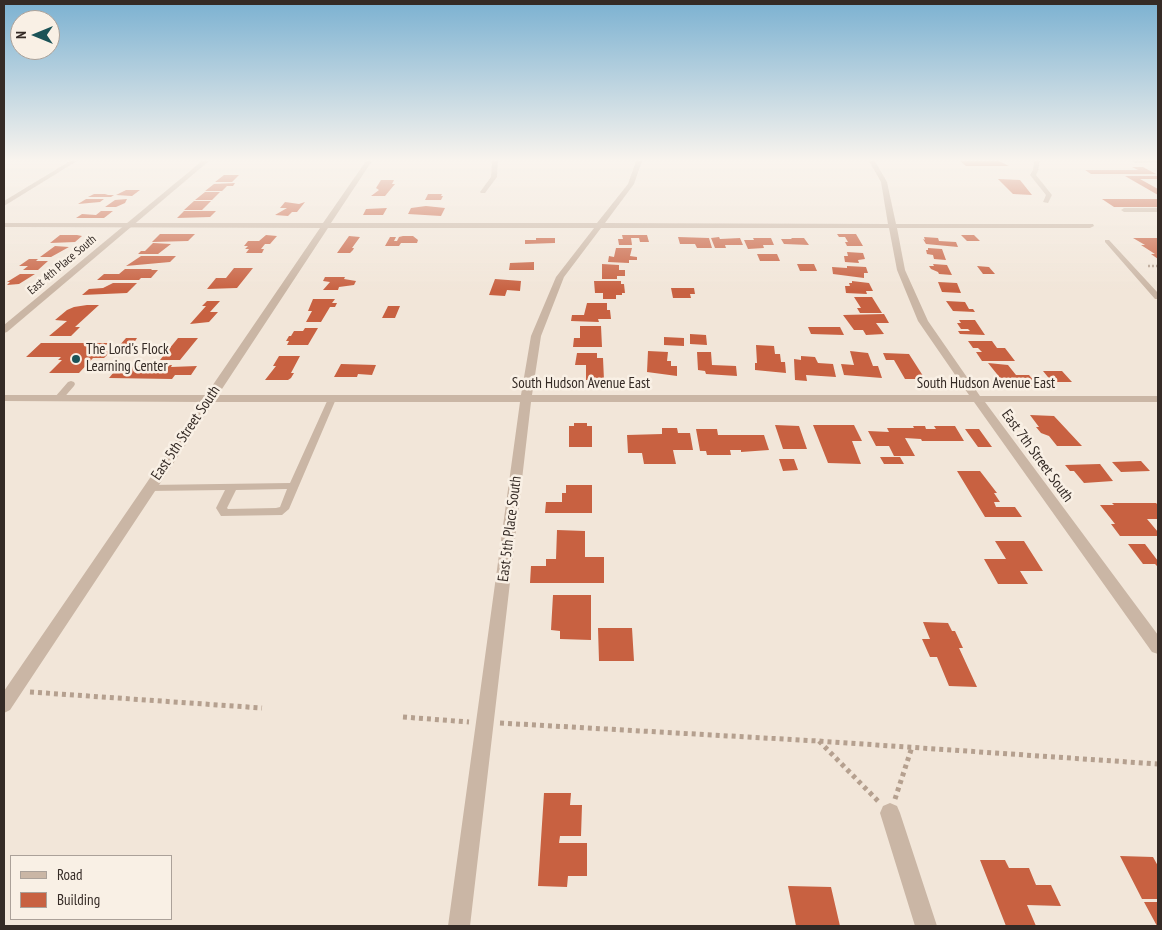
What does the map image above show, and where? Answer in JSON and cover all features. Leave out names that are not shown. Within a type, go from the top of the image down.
[{"type":"street","name":"East 4th Place South","points":[[4,330],[154,204]]},
{"type":"street","name":"East 5th Street South","points":[[8,698],[340,204]]},
{"type":"street","name":"East 5th Place South","points":[[459,926],[526,399],[536,336],[556,287],[572,261],[617,204]]},
{"type":"street","name":"East 7th Street South","points":[[887,204],[901,270],[923,322],[1158,647]]},
{"type":"street","points":[[4,226],[1090,226]]},
{"type":"street","name":"South Hudson Avenue East","points":[[4,398],[1158,400]]},
{"type":"street","points":[[890,813],[926,926]]},
{"type":"lane","points":[[1124,210],[1158,211]]},
{"type":"lane","points":[[1107,241],[1155,290],[1158,297]]},
{"type":"lane","points":[[58,399],[71,384]]},
{"type":"lane","points":[[233,486],[221,508],[225,513],[278,512],[284,509],[332,399]]},
{"type":"lane","points":[[149,488],[294,486]]},
{"type":"path","points":[[1148,266],[1158,266]]},
{"type":"path","points":[[8,698],[262,708]]},
{"type":"path","points":[[403,717],[818,741],[1158,764]]},
{"type":"path","points":[[818,741],[890,813],[912,747]]},
{"type":"building","points":[[109,204],[122,204],[116,207],[105,207]]},
{"type":"building","points":[[190,204],[208,204],[202,210],[184,210]]},
{"type":"building","points":[[283,204],[303,204],[297,212],[292,212],[288,216],[275,215],[287,208],[280,208]]},
{"type":"building","points":[[1110,204],[1158,204],[1158,207],[1114,207]]},
{"type":"building","points":[[426,206],[445,208],[441,216],[408,214],[411,208]]},
{"type":"building","points":[[387,208],[383,215],[363,215],[366,209]]},
{"type":"building","points":[[101,211],[113,211],[104,218],[76,218],[82,214],[96,215]]},
{"type":"building","points":[[184,211],[216,211],[210,217],[177,218]]},
{"type":"building","points":[[160,234],[195,234],[188,241],[152,242]]},
{"type":"building","points":[[837,234],[856,234],[863,246],[847,246],[845,242],[848,242],[845,237],[839,237]]},
{"type":"building","points":[[60,235],[82,236],[75,242],[50,243]]},
{"type":"building","points":[[266,235],[277,236],[270,244],[265,244],[261,249],[264,249],[262,253],[246,253],[249,249],[245,249],[248,246],[244,246],[248,241],[259,241]]},
{"type":"building","points":[[622,235],[647,235],[649,242],[640,242],[639,238],[631,238],[632,245],[619,245],[618,239],[623,239]]},
{"type":"building","points":[[961,235],[974,235],[980,241],[967,241]]},
{"type":"building","points":[[349,236],[360,237],[352,248],[354,248],[353,250],[350,253],[337,253]]},
{"type":"building","points":[[413,236],[418,240],[417,243],[385,246],[390,237],[396,237],[394,241],[397,241],[399,237]]},
{"type":"building","points":[[678,237],[709,238],[712,248],[697,248],[695,244],[680,244]]},
{"type":"building","points":[[719,237],[720,239],[740,238],[743,245],[725,245],[726,248],[715,248],[711,238]]},
{"type":"building","points":[[924,237],[938,238],[939,241],[956,242],[958,247],[926,244],[923,239],[925,240]]},
{"type":"building","points":[[536,238],[555,238],[555,243],[525,244],[525,240],[536,240]]},
{"type":"building","points":[[753,238],[771,238],[774,245],[763,245],[764,248],[748,249],[744,240],[754,240]]},
{"type":"building","points":[[804,238],[809,245],[784,244],[781,239]]},
{"type":"building","points":[[1133,238],[1158,238],[1158,259],[1151,254],[1155,254],[1141,245],[1145,245]]},
{"type":"building","points":[[153,243],[171,244],[158,254],[138,254],[141,251],[145,251]]},
{"type":"building","points":[[55,246],[69,247],[51,257],[40,257]]},
{"type":"building","points":[[616,248],[632,248],[630,256],[637,257],[637,260],[629,260],[629,263],[608,262],[609,256],[614,257]]},
{"type":"building","points":[[928,248],[942,249],[946,260],[934,259],[933,255],[927,254],[926,250]]},
{"type":"building","points":[[847,252],[863,253],[865,259],[858,260],[859,263],[845,262],[844,256],[848,256]]},
{"type":"building","points":[[757,254],[777,254],[780,261],[760,261]]},
{"type":"building","points":[[141,256],[176,256],[170,262],[126,266]]},
{"type":"building","points":[[29,259],[48,261],[38,270],[23,270],[28,266],[19,266]]},
{"type":"building","points":[[534,262],[534,270],[509,270],[510,263]]},
{"type":"building","points":[[602,264],[619,265],[619,270],[625,270],[625,276],[617,276],[617,279],[602,279]]},
{"type":"building","points":[[797,264],[814,264],[817,271],[800,271]]},
{"type":"building","points":[[933,264],[947,265],[952,275],[939,274],[929,266],[934,266]]},
{"type":"building","points":[[847,266],[866,267],[868,273],[864,273],[864,278],[833,274],[832,267],[847,268]]},
{"type":"building","points":[[977,266],[989,267],[995,274],[983,274]]},
{"type":"building","points":[[234,268],[253,268],[237,288],[207,289],[216,278],[226,278]]},
{"type":"building","points":[[125,269],[158,270],[151,278],[141,278],[139,280],[97,280],[104,274],[119,274]]},
{"type":"building","points":[[20,274],[35,274],[19,284],[7,285],[10,282],[7,282]]},
{"type":"building","points":[[325,277],[345,277],[344,279],[356,281],[354,285],[339,287],[338,290],[323,290],[330,282],[323,281]]},
{"type":"building","points":[[495,279],[521,281],[520,291],[507,290],[505,296],[489,295]]},
{"type":"building","points":[[594,281],[621,281],[621,284],[624,284],[625,293],[616,295],[616,299],[603,299],[603,293],[595,293]]},
{"type":"building","points":[[852,281],[869,283],[873,291],[866,291],[867,294],[846,293],[845,286],[850,286],[849,283],[852,283]]},
{"type":"building","points":[[938,282],[957,283],[961,293],[942,292]]},
{"type":"building","points":[[113,283],[137,283],[127,293],[82,295],[89,289],[103,288]]},
{"type":"building","points":[[671,288],[694,288],[695,294],[690,294],[691,298],[673,298]]},
{"type":"building","points":[[854,297],[872,297],[882,313],[860,313],[857,308],[861,308]]},
{"type":"building","points":[[313,299],[335,299],[332,303],[337,303],[335,307],[330,307],[321,322],[306,322],[312,311],[308,311]]},
{"type":"building","points":[[207,301],[220,301],[210,312],[218,312],[209,322],[190,324],[206,306],[202,306]]},
{"type":"building","points":[[946,301],[965,302],[969,309],[973,309],[975,312],[953,311]]},
{"type":"building","points":[[587,303],[607,303],[607,310],[610,310],[611,319],[598,319],[599,322],[571,321],[572,315],[584,315]]},
{"type":"building","points":[[87,305],[99,305],[75,327],[80,327],[71,336],[49,336],[67,321],[55,320],[67,310]]},
{"type":"building","points":[[388,306],[400,306],[395,318],[382,318]]},
{"type":"building","points":[[884,314],[889,323],[876,323],[884,334],[866,335],[863,330],[854,330],[843,315]]},
{"type":"building","points":[[959,320],[975,320],[985,335],[960,334],[958,331],[970,331],[968,329],[961,329],[957,323],[961,323]]},
{"type":"building","points":[[580,326],[601,326],[602,347],[573,347],[574,338],[580,338]]},
{"type":"building","points":[[808,327],[840,327],[844,335],[811,334]]},
{"type":"building","points":[[305,328],[318,328],[308,345],[287,345],[289,341],[286,341],[294,331],[303,331]]},
{"type":"building","points":[[690,334],[706,335],[707,345],[690,344]]},
{"type":"building","points":[[664,337],[684,338],[684,346],[664,345]]},
{"type":"building","points":[[126,338],[137,338],[132,346],[119,346]]},
{"type":"building","points":[[178,338],[198,338],[180,360],[160,360]]},
{"type":"building","points":[[968,341],[992,341],[997,348],[1005,348],[1015,361],[982,361],[976,352],[982,352],[978,348],[973,348]]},
{"type":"building","name":"The Lord's Flock Learning Center","points":[[41,343],[108,343],[100,351],[111,351],[104,358],[93,358],[79,373],[49,373],[62,360],[58,360],[61,357],[26,357]]},
{"type":"building","points":[[756,345],[774,346],[775,354],[780,354],[781,362],[785,362],[786,373],[755,370],[755,363],[757,363]]},
{"type":"building","points":[[648,351],[668,352],[667,361],[671,361],[671,366],[677,366],[677,376],[647,372]]},
{"type":"building","points":[[850,351],[868,353],[873,366],[878,366],[882,378],[844,375],[841,364],[854,365]]},
{"type":"building","points":[[697,352],[711,352],[712,365],[736,366],[737,376],[706,374],[705,371],[698,370]]},
{"type":"building","points":[[577,353],[597,353],[597,358],[603,358],[604,380],[586,380],[586,365],[575,365]]},
{"type":"building","points":[[883,353],[909,354],[925,379],[905,379],[894,360],[886,360]]},
{"type":"building","points":[[279,356],[300,356],[291,373],[294,373],[288,380],[265,380],[276,366],[273,366]]},
{"type":"building","points":[[801,356],[815,357],[818,363],[833,364],[836,377],[806,375],[807,381],[795,380],[794,359],[801,360]]},
{"type":"building","points":[[988,363],[1008,365],[1016,375],[1029,375],[1040,388],[1030,388],[1027,384],[1005,384]]},
{"type":"building","points":[[341,364],[376,365],[372,375],[358,374],[357,377],[334,377]]},
{"type":"building","points":[[172,365],[171,367],[197,366],[191,375],[175,375],[172,379],[109,378],[118,367]]},
{"type":"building","points":[[1043,371],[1062,371],[1072,382],[1052,382]]},
{"type":"building","points":[[1030,415],[1054,416],[1082,446],[1057,446],[1049,436],[1041,433]]},
{"type":"building","points":[[574,423],[587,423],[587,426],[592,426],[592,447],[569,447],[569,426],[574,426]]},
{"type":"building","points":[[775,425],[799,426],[807,449],[783,449]]},
{"type":"building","points":[[813,425],[854,425],[862,441],[852,441],[861,464],[828,463]]},
{"type":"building","points":[[913,426],[925,426],[926,429],[936,429],[934,426],[955,426],[964,441],[922,441],[921,439],[905,438],[915,456],[894,456],[889,446],[876,446],[868,431],[889,432],[887,428],[914,428]]},
{"type":"building","points":[[662,428],[677,428],[678,433],[690,433],[693,450],[673,450],[676,464],[644,464],[642,453],[628,453],[627,435],[662,434]]},
{"type":"building","points":[[696,429],[717,429],[718,435],[764,435],[769,450],[741,452],[741,450],[730,450],[731,455],[707,455],[706,451],[700,451]]},
{"type":"building","points":[[965,429],[979,429],[992,447],[978,447]]},
{"type":"building","points":[[880,457],[900,457],[904,464],[884,464]]},
{"type":"building","points":[[779,459],[794,459],[798,470],[783,471]]},
{"type":"building","points":[[1141,461],[1150,471],[1121,472],[1112,462]]},
{"type":"building","points":[[1100,464],[1113,481],[1084,483],[1074,471],[1070,471],[1065,465]]},
{"type":"building","points":[[957,471],[980,471],[997,493],[994,493],[1000,502],[994,502],[996,507],[1015,507],[1022,517],[985,517]]},
{"type":"building","points":[[566,485],[592,485],[592,513],[545,513],[546,502],[562,502],[562,493],[566,493]]},
{"type":"building","points":[[1112,503],[1156,503],[1158,505],[1158,519],[1147,519],[1158,532],[1158,536],[1120,536],[1111,524],[1115,524],[1100,505],[1114,505]]},
{"type":"building","points":[[557,530],[585,531],[585,557],[604,557],[604,583],[530,583],[531,566],[546,566],[546,559],[556,559]]},
{"type":"building","points":[[995,541],[1024,541],[1043,571],[1020,571],[1028,584],[998,584],[984,559],[1006,559]]},
{"type":"building","points":[[1128,544],[1145,544],[1158,561],[1158,567],[1155,564],[1143,564]]},
{"type":"building","points":[[553,595],[591,595],[591,640],[560,639],[560,631],[551,630]]},
{"type":"building","points":[[923,622],[948,623],[952,631],[955,631],[963,648],[959,648],[977,687],[949,686],[937,657],[930,657],[922,639],[930,639]]},
{"type":"building","points":[[598,628],[632,628],[634,661],[599,661]]},
{"type":"building","points":[[544,793],[571,793],[570,805],[582,805],[581,836],[560,836],[559,843],[587,843],[587,876],[568,876],[567,887],[538,886]]},
{"type":"building","points":[[1120,856],[1153,857],[1158,866],[1158,899],[1142,899]]},
{"type":"building","points":[[980,860],[1005,860],[1009,868],[1029,868],[1036,885],[1051,885],[1061,906],[1027,905],[1036,926],[1006,926]]},
{"type":"building","points":[[788,886],[831,887],[840,926],[796,926]]},
{"type":"building","points":[[1144,902],[1158,902],[1158,926],[1157,926]]},
{"type":"place","name":"The Lord's Flock Learning Center","points":[[76,359]]}]
